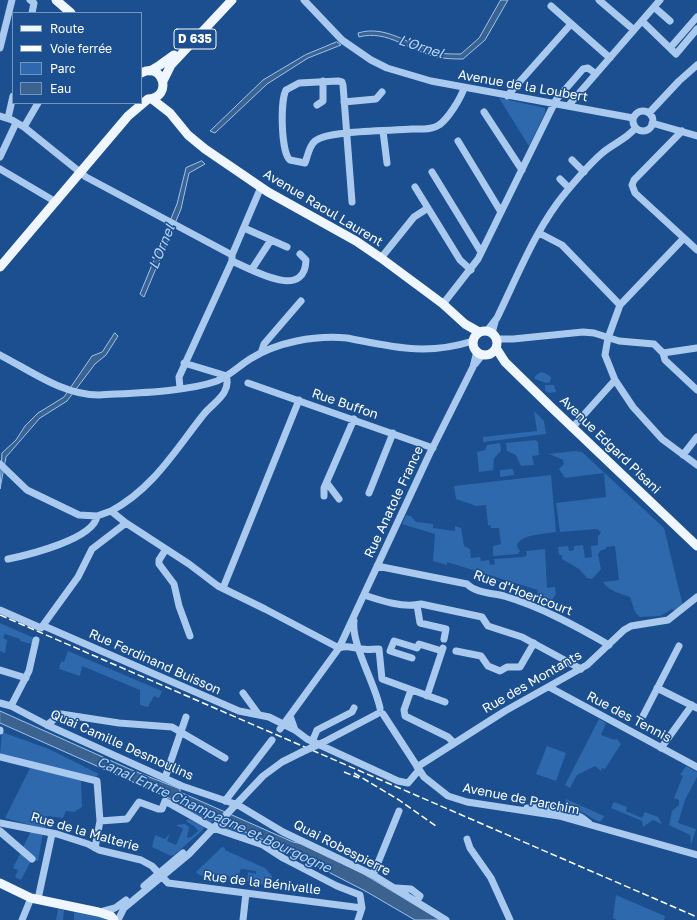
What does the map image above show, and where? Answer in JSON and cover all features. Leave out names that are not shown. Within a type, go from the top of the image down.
[{"type":"main road","points":[[56,0],[70,12]]},
{"type":"main road","name":"D 635","points":[[144,71],[160,66],[177,52],[226,0]]},
{"type":"main road","name":"D 635","points":[[163,81],[171,65],[232,0]]},
{"type":"main road","points":[[144,71],[158,74],[163,81],[162,91],[158,96],[147,98]]},
{"type":"main road","name":"Avenue Raoul Laurent","points":[[162,91],[170,113]]},
{"type":"main road","name":"Avenue Raoul Laurent","points":[[147,98],[170,113],[196,142],[261,187],[382,258],[443,304],[485,343]]},
{"type":"main road","points":[[128,116],[133,104]]},
{"type":"main road","points":[[0,267],[128,116],[141,104]]},
{"type":"main road","name":"Avenue Edgard Pisani","points":[[485,343],[572,428],[697,546]]},
{"type":"main road","points":[[0,883],[34,899],[98,912],[114,919]]},
{"type":"street","points":[[0,48],[12,0]]},
{"type":"street","points":[[30,0],[34,3],[32,12]]},
{"type":"street","name":"Avenue de la Loubert","points":[[304,0],[328,27],[358,52],[387,68],[409,75],[464,88],[633,118]]},
{"type":"street","name":"Avenue de la Loubert","points":[[310,0],[335,28],[357,47],[372,57],[409,75]]},
{"type":"street","points":[[600,0],[634,30]]},
{"type":"street","points":[[568,106],[660,0]]},
{"type":"street","points":[[551,6],[610,58]]},
{"type":"street","points":[[654,7],[670,21]]},
{"type":"street","points":[[670,48],[697,17]]},
{"type":"street","points":[[642,21],[676,54],[697,30],[690,25]]},
{"type":"street","points":[[507,96],[571,24]]},
{"type":"street","points":[[649,113],[679,81],[697,65]]},
{"type":"street","points":[[443,304],[471,270],[481,252],[554,104],[583,68],[588,68],[596,74]]},
{"type":"street","points":[[317,105],[323,101],[323,81]]},
{"type":"street","points":[[352,202],[346,134],[344,102],[342,82],[323,81],[294,84],[286,90],[283,98],[285,152],[290,160],[305,163],[310,149],[315,141],[327,135],[346,134],[436,127],[449,114],[464,88]]},
{"type":"street","points":[[454,104],[455,86]]},
{"type":"street","points":[[344,102],[376,99],[382,92]]},
{"type":"street","points":[[8,118],[12,100]]},
{"type":"street","points":[[24,127],[37,104]]},
{"type":"street","points":[[649,113],[644,111],[638,112],[633,118],[633,123],[636,128],[646,130],[652,123]]},
{"type":"street","points":[[484,112],[522,170]]},
{"type":"street","points":[[649,113],[652,123]]},
{"type":"street","points":[[0,116],[8,118],[24,127],[80,173],[178,225],[252,269],[281,281],[293,281],[298,279],[306,270],[306,260],[300,254]]},
{"type":"street","points":[[0,157],[16,123]]},
{"type":"street","points":[[652,123],[697,136]]},
{"type":"street","name":"Rue Anatole France","points":[[282,726],[339,648],[354,619],[364,594],[433,448],[548,214],[569,188],[608,148],[623,141],[636,128]]},
{"type":"street","points":[[383,131],[387,163]]},
{"type":"street","points":[[682,131],[634,180],[632,185],[635,193],[697,250],[692,256]]},
{"type":"street","points":[[458,141],[501,212]]},
{"type":"street","points":[[572,160],[584,172]]},
{"type":"street","points":[[0,169],[56,202]]},
{"type":"street","points":[[432,172],[481,252]]},
{"type":"street","points":[[560,179],[569,188]]},
{"type":"street","points":[[180,388],[179,377],[184,363],[220,289],[261,187]]},
{"type":"street","points":[[415,187],[460,260],[471,270]]},
{"type":"street","points":[[382,258],[414,217],[428,208]]},
{"type":"street","points":[[244,228],[287,247]]},
{"type":"street","points":[[539,232],[562,245],[620,305]]},
{"type":"street","points":[[684,238],[620,305],[608,338],[605,355],[616,380],[633,407],[650,427],[697,466]]},
{"type":"street","points":[[252,269],[271,240]]},
{"type":"street","points":[[261,353],[264,344],[301,300]]},
{"type":"street","points":[[0,355],[64,388],[88,395],[204,385],[226,376],[261,353],[306,340],[335,337],[420,351],[583,332],[594,333],[627,342],[645,342],[654,344],[663,353],[665,360],[697,390]]},
{"type":"street","points":[[663,353],[697,348]]},
{"type":"street","points":[[184,363],[226,376]]},
{"type":"street","points":[[2,466],[22,487],[79,515],[97,516],[111,511],[130,500],[152,480],[184,442],[205,412],[219,399],[227,386],[226,376]]},
{"type":"street","points":[[218,380],[220,388],[219,399]]},
{"type":"street","points":[[572,428],[616,380]]},
{"type":"street","name":"Rue Buffon","points":[[248,383],[394,433],[433,448]]},
{"type":"street","points":[[223,588],[299,400]]},
{"type":"street","points":[[324,496],[327,483],[354,420]]},
{"type":"street","points":[[369,493],[394,433]]},
{"type":"street","points":[[683,455],[697,436]]},
{"type":"street","points":[[327,483],[339,499]]},
{"type":"street","points":[[111,511],[126,523],[223,588],[339,648],[348,646],[360,649],[391,648]]},
{"type":"street","points":[[8,559],[32,553],[66,541],[91,528],[95,524],[97,516]]},
{"type":"street","points":[[43,627],[78,578],[92,549],[126,523]]},
{"type":"street","points":[[166,549],[159,560],[159,564],[174,584],[179,606],[190,636]]},
{"type":"street","name":"Rue d'Hoericourt","points":[[377,566],[467,584],[472,589],[504,596],[554,616],[609,645]]},
{"type":"street","points":[[364,594],[378,600],[412,607],[421,604],[482,617],[488,626],[522,637],[581,669]]},
{"type":"street","name":"Rue des Montants","points":[[282,726],[295,730],[312,742],[404,783],[409,781],[418,768],[454,743],[504,711],[581,669],[624,630],[631,626],[668,620],[697,597]]},
{"type":"street","points":[[417,605],[420,623],[446,629],[444,639]]},
{"type":"street","name":"Rue Ferdinand Buisson","points":[[0,610],[239,711],[269,717],[282,726]]},
{"type":"street","name":"Avenue de Parchim","points":[[354,619],[354,630],[376,692],[380,712],[418,768],[435,787],[454,799],[559,816],[697,855]]},
{"type":"street","points":[[11,706],[26,678],[32,660],[36,640]]},
{"type":"street","points":[[412,658],[390,651],[394,641],[417,648],[419,644],[442,650],[427,696]]},
{"type":"street","points":[[456,651],[481,656],[488,666],[500,671],[507,667],[520,668],[534,644]]},
{"type":"street","points":[[643,716],[679,646]]},
{"type":"street","points":[[379,649],[382,679],[445,702]]},
{"type":"street","points":[[0,670],[26,678]]},
{"type":"street","name":"Rue des Tennis","points":[[549,687],[697,767]]},
{"type":"street","points":[[657,688],[695,706],[661,748]]},
{"type":"street","points":[[413,691],[409,718],[448,737],[454,743]]},
{"type":"street","points":[[243,693],[259,715]]},
{"type":"street","name":"Quai Camille Desmoulins","points":[[0,703],[11,706],[46,726],[165,778],[225,801]]},
{"type":"street","points":[[312,742],[317,730],[352,712],[354,708]]},
{"type":"street","points":[[114,919],[124,908],[203,839],[262,776],[282,762],[380,712]]},
{"type":"street","points":[[46,726],[61,714],[113,722],[172,727],[224,758]]},
{"type":"street","points":[[165,778],[186,716]]},
{"type":"street","points":[[290,716],[295,730]]},
{"type":"street","points":[[225,801],[272,740]]},
{"type":"street","points":[[0,757],[97,781],[100,822],[95,848]]},
{"type":"street","points":[[100,822],[126,820],[139,802],[162,809],[165,801],[213,828],[262,844],[283,858],[337,886],[360,895],[362,905],[359,918],[366,920]]},
{"type":"street","name":"Quai Robespierre","points":[[225,801],[283,832],[373,875],[394,888],[414,891],[420,896],[417,901],[446,920]]},
{"type":"street","points":[[373,875],[399,811]]},
{"type":"street","name":"Rue de la Malterie","points":[[0,823],[52,834],[88,844],[107,852],[141,860],[152,866],[160,876]]},
{"type":"street","points":[[22,920],[34,899],[52,834]]},
{"type":"street","points":[[467,838],[470,848],[491,878],[510,920]]},
{"type":"street","points":[[98,912],[111,910],[122,904],[160,876]]},
{"type":"street","name":"Rue de la Bénivalle","points":[[160,876],[168,883],[362,905]]},
{"type":"street","points":[[243,920],[246,893]]},
{"type":"street","points":[[114,919],[122,904]]},
{"type":"green space","points":[[499,98],[545,108],[545,113],[529,146]]},
{"type":"green space","points":[[541,372],[551,377],[550,382],[546,383],[535,379],[535,376]]},
{"type":"green space","points":[[545,385],[554,385],[556,392],[549,393],[545,391]]},
{"type":"green space","points":[[534,411],[544,421],[546,434],[483,442],[483,437],[537,431]]},
{"type":"green space","points":[[535,440],[538,442],[539,455],[532,456],[534,465],[521,466],[516,455],[507,451],[506,443]]},
{"type":"green space","points":[[500,443],[501,451],[494,458],[493,470],[479,472],[477,452],[485,450],[487,445]]},
{"type":"green space","points":[[574,451],[582,452],[664,528],[683,606],[674,610],[672,609],[660,616],[640,617],[635,612],[630,597],[611,589],[603,582],[619,580],[615,546],[606,547],[606,549],[601,550],[598,554],[601,569],[592,579],[587,578],[579,569],[562,559],[562,555],[559,555],[558,547],[568,546],[569,551],[574,550],[574,546],[583,545],[585,558],[592,557],[591,546],[598,545],[598,537],[601,532],[597,529],[560,532],[556,503],[606,497],[604,473],[565,478],[559,469],[564,464],[563,460],[549,454]]},
{"type":"green space","points":[[513,469],[514,475],[500,477],[500,470]]},
{"type":"green space","points":[[551,475],[556,532],[534,535],[523,539],[517,546],[520,551],[518,554],[493,556],[493,546],[501,544],[499,528],[491,528],[491,526],[488,525],[486,505],[476,506],[456,499],[454,486]]},
{"type":"green space","points":[[406,515],[411,516],[416,522],[433,524],[433,528],[455,531],[455,526],[461,528],[464,546],[470,549],[471,558],[480,557],[481,561],[489,560],[490,565],[495,564],[494,559],[524,557],[527,555],[526,551],[545,549],[547,588],[555,587],[556,594],[552,600],[537,593],[538,590],[447,562],[447,565],[433,561],[435,534],[402,524]]},
{"type":"green space","points":[[0,623],[34,638],[32,644],[20,641],[20,639],[5,634],[3,638],[7,640],[5,653],[0,651]]},
{"type":"green space","points":[[68,651],[162,691],[159,698],[154,696],[148,707],[140,705],[140,690],[82,666],[80,676],[59,669],[61,661],[64,662]]},
{"type":"green space","points":[[599,719],[606,723],[601,735],[615,740],[616,738],[621,744],[605,769],[602,768],[601,771],[595,766],[577,775],[570,788],[565,785]]},
{"type":"green space","points":[[2,732],[49,749],[99,774],[95,778],[0,755]]},
{"type":"green space","points":[[547,746],[566,753],[556,781],[536,774]]},
{"type":"green space","points":[[686,766],[697,772],[697,777],[685,800],[678,823],[696,829],[691,845],[690,835],[669,825],[672,811],[679,805],[679,800],[674,798],[683,776],[680,775]]},
{"type":"green space","points":[[30,768],[81,780],[82,807],[74,812],[66,811],[63,818],[48,816],[45,829],[5,818]]},
{"type":"green space","points":[[566,799],[604,817],[600,822],[575,808],[565,805]]},
{"type":"green space","points":[[614,802],[627,807],[626,811],[642,818],[645,812],[658,817],[662,824],[653,820],[643,827],[642,821],[611,808]]},
{"type":"green space","points":[[187,806],[215,819],[210,824],[183,808]]},
{"type":"green space","points":[[188,819],[204,826],[203,830],[174,855],[171,856],[152,847],[155,835],[165,839],[170,833],[167,841],[176,845],[183,829],[176,825],[185,824],[189,827],[187,838],[191,837],[198,831],[186,821]]},
{"type":"green space","points":[[224,823],[257,837],[252,838],[220,828]]},
{"type":"green space","points":[[31,831],[43,833],[38,861],[32,859],[21,880],[15,877],[18,870],[13,868]]},
{"type":"green space","points":[[222,847],[225,848],[225,850],[265,868],[272,876],[271,887],[247,881],[248,872],[256,874],[256,871],[242,869],[240,870],[239,878],[244,879],[243,882],[229,880],[229,876],[214,874],[213,881],[205,880],[206,875],[203,876],[196,872]]},
{"type":"green space","points":[[616,895],[665,916],[664,920],[617,920],[613,918]]},
{"type":"green space","points":[[58,909],[64,910],[63,920],[56,920]]},
{"type":"green space","points":[[74,912],[108,919],[108,920],[74,920]]},
{"type":"water","name":"L'Ornel","points":[[501,0],[508,0],[485,40],[463,59],[447,59],[438,57],[418,51],[389,38],[370,35],[359,37],[358,33],[379,31],[399,37],[439,53],[461,54],[479,38]]},
{"type":"water","points":[[337,42],[341,45],[308,58],[267,84],[215,133],[210,131],[263,80],[305,55]]},
{"type":"water","name":"L'Ornel","points":[[202,161],[205,164],[189,173],[181,209],[144,297],[140,294],[177,204],[186,168]]},
{"type":"water","points":[[115,333],[118,336],[106,355],[95,364],[67,401],[40,418],[6,457],[0,489],[2,453],[16,440],[25,426],[38,413],[64,397],[92,356],[102,352]]},
{"type":"water","name":"Canal Entre Champagne et Bourgogne","points":[[0,711],[134,771],[180,789],[180,792],[293,842],[303,844],[362,873],[440,920],[415,920],[367,892],[288,851],[0,723]]},
{"type":"railway","points":[[0,615],[697,917]]},
{"type":"railway","points":[[344,772],[359,778]]},
{"type":"railway","points":[[354,773],[399,800],[436,826]]}]
